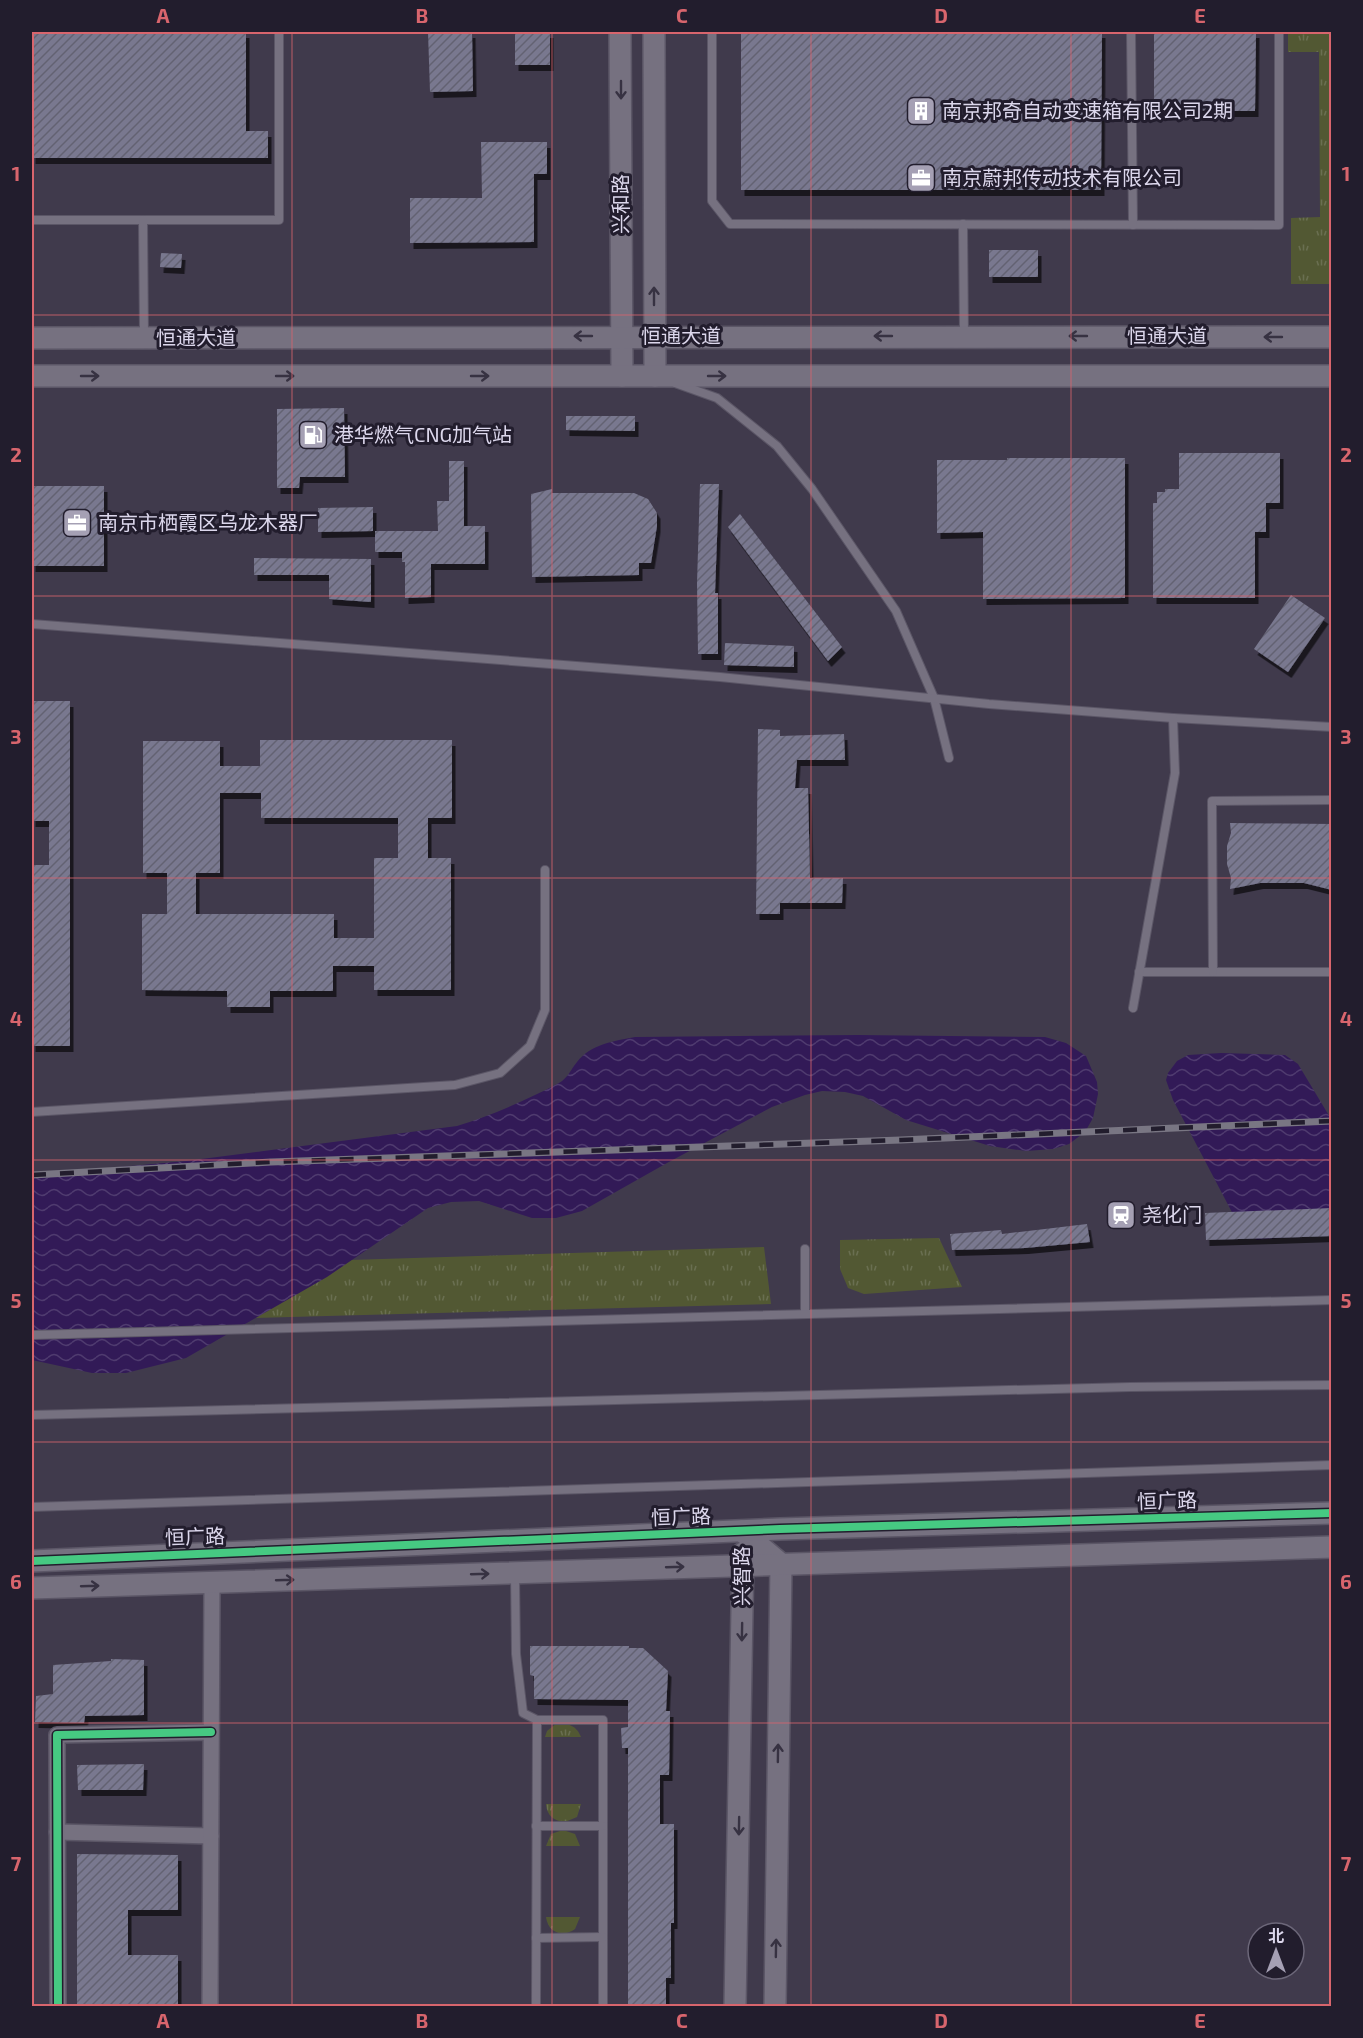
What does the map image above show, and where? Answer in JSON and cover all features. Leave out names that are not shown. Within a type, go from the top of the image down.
[{"type":"main road","name":"兴和路","points":[[620,32],[622,376]]},
{"type":"main road","name":"兴和路","points":[[654,32],[654,376]]},
{"type":"main road","name":"恒通大道","points":[[32,338],[1332,337]]},
{"type":"main road","name":"恒通大道","points":[[32,376],[1332,376]]},
{"type":"main road","name":"恒广路","points":[[32,1561],[742,1531],[1332,1513]]},
{"type":"main road","name":"兴智路","points":[[742,1531],[781,1564],[775,2007]]},
{"type":"main road","name":"兴智路","points":[[735,2007],[744,1565],[742,1531]]},
{"type":"main road","points":[[32,1588],[1332,1547]]},
{"type":"street","points":[[210,2007],[212,1582]]},
{"type":"street","points":[[58,2007],[57,1735],[211,1732]]},
{"type":"street","points":[[57,1832],[211,1836]]},
{"type":"lane","points":[[32,220],[279,220],[279,32]]},
{"type":"lane","points":[[712,32],[712,201],[730,224],[1132,225],[1279,225],[1279,32]]},
{"type":"lane","points":[[1131,32],[1132,225]]},
{"type":"lane","points":[[143,220],[144,338]]},
{"type":"lane","points":[[963,224],[964,336]]},
{"type":"lane","points":[[654,376],[717,398],[777,446],[812,489],[896,611],[934,698],[949,758]]},
{"type":"lane","points":[[32,624],[720,677],[989,704],[1332,727]]},
{"type":"lane","points":[[1133,1008],[1175,773],[1173,718]]},
{"type":"lane","points":[[1213,972],[1212,801],[1332,800]]},
{"type":"lane","points":[[32,1112],[455,1085],[500,1073],[530,1046],[545,1010],[545,870]]},
{"type":"lane","points":[[1139,972],[1332,972]]},
{"type":"lane","points":[[805,1249],[805,1314]]},
{"type":"lane","points":[[32,1335],[1332,1300]]},
{"type":"lane","points":[[32,1414],[1332,1384]]},
{"type":"lane","points":[[32,1507],[1332,1465]]},
{"type":"lane","points":[[515,1573],[516,1654],[523,1713],[537,1720],[603,1720],[603,2007]]},
{"type":"lane","points":[[536,2007],[537,1720]]},
{"type":"lane","points":[[536,1826],[603,1826]]},
{"type":"lane","points":[[536,1938],[603,1937]]},
{"type":"green space","points":[[1288,32],[1331,32],[1331,284],[1291,284],[1291,218],[1320,217],[1319,52],[1288,52]]},
{"type":"green space","points":[[939,1238],[962,1287],[864,1294],[848,1288],[840,1269],[840,1240]]},
{"type":"green space","points":[[764,1247],[771,1304],[32,1324],[32,1270]]},
{"type":"green space","points":[[557,1723],[572,1726],[581,1737],[545,1737],[547,1731]]},
{"type":"green space","points":[[546,1804],[581,1804],[577,1817],[565,1822],[552,1817]]},
{"type":"green space","points":[[563,1830],[575,1834],[580,1846],[546,1846],[551,1834]]},
{"type":"green space","points":[[546,1917],[580,1917],[575,1929],[561,1933],[550,1927]]},
{"type":"water","points":[[858,1035],[1045,1037],[1066,1043],[1086,1056],[1097,1082],[1098,1094],[1093,1118],[1085,1132],[1069,1144],[1053,1149],[1026,1151],[990,1146],[906,1120],[863,1096],[822,1091],[772,1107],[582,1211],[556,1218],[532,1218],[479,1201],[451,1202],[428,1208],[327,1277],[186,1358],[126,1373],[92,1373],[32,1360],[32,1175],[186,1161],[457,1126],[509,1107],[559,1083],[583,1056],[596,1047],[635,1037]]},
{"type":"water","points":[[1221,1053],[1285,1055],[1298,1064],[1331,1119],[1331,1233],[1257,1240],[1248,1234],[1235,1218],[1173,1100],[1166,1080],[1177,1061],[1188,1055]]},
{"type":"building","points":[[32,32],[246,32],[246,131],[268,131],[268,158],[32,158]]},
{"type":"building","points":[[428,32],[472,32],[473,91],[430,92]]},
{"type":"building","points":[[515,32],[550,32],[550,65],[515,65]]},
{"type":"building","name":"南京邦奇自动变速箱有限公司2期","points":[[741,32],[1102,32],[1101,190],[741,190]]},
{"type":"building","points":[[1154,32],[1256,32],[1255,111],[1154,111]]},
{"type":"building","points":[[481,142],[547,142],[547,174],[534,174],[534,242],[410,243],[410,198],[482,198]]},
{"type":"building","points":[[989,250],[1038,250],[1038,277],[989,277]]},
{"type":"building","points":[[161,253],[182,254],[181,268],[160,267]]},
{"type":"building","points":[[344,408],[345,477],[300,477],[299,488],[277,488],[277,409]]},
{"type":"building","points":[[566,416],[635,416],[635,431],[566,430]]},
{"type":"building","points":[[1179,453],[1280,453],[1280,503],[1266,503],[1266,532],[1255,532],[1255,598],[1153,598],[1153,503],[1157,503],[1157,492],[1165,492],[1165,489],[1179,489]]},
{"type":"building","points":[[1007,458],[1125,458],[1125,598],[983,599],[983,532],[937,533],[937,460],[1007,460]]},
{"type":"building","points":[[449,461],[464,461],[464,526],[485,526],[485,564],[431,564],[431,597],[405,598],[405,562],[402,562],[402,552],[375,552],[375,531],[438,531],[437,501],[449,501]]},
{"type":"building","points":[[700,484],[719,484],[715,593],[718,593],[718,654],[698,654],[697,583]]},
{"type":"building","points":[[32,486],[104,486],[104,566],[32,566]]},
{"type":"building","points":[[552,489],[552,493],[634,493],[648,499],[657,513],[651,563],[639,563],[639,575],[532,577],[531,494]]},
{"type":"building","points":[[373,507],[373,531],[318,532],[318,508]]},
{"type":"building","points":[[740,514],[842,647],[828,661],[728,527]]},
{"type":"building","points":[[254,558],[371,559],[371,602],[329,599],[329,575],[254,575]]},
{"type":"building","points":[[1291,595],[1325,618],[1288,672],[1254,649]]},
{"type":"building","points":[[725,643],[794,646],[794,667],[724,665]]},
{"type":"building","points":[[32,701],[70,701],[70,1046],[32,1046],[32,865],[49,865],[49,821],[32,821]]},
{"type":"building","points":[[758,729],[780,730],[780,736],[844,734],[845,760],[797,760],[795,788],[808,788],[810,878],[843,878],[842,903],[780,903],[780,914],[756,914]]},
{"type":"building","points":[[260,740],[452,740],[452,818],[428,818],[428,858],[451,858],[451,990],[374,990],[374,966],[333,966],[333,991],[270,991],[270,1007],[227,1007],[227,991],[142,990],[142,914],[167,914],[167,873],[143,873],[143,741],[220,741],[220,766],[260,766]],"holes":[[[220,793],[261,793],[261,818],[398,818],[398,858],[374,858],[374,938],[334,938],[334,914],[196,914],[196,873],[220,873]]]},
{"type":"building","points":[[1230,823],[1332,824],[1332,890],[1304,883],[1260,883],[1230,889],[1227,846],[1231,833]]},
{"type":"building","points":[[1332,1208],[1332,1236],[1206,1240],[1205,1213]]},
{"type":"building","points":[[1087,1224],[1090,1242],[1025,1248],[952,1250],[950,1234],[1001,1230],[1002,1234]]},
{"type":"building","points":[[530,1646],[643,1648],[668,1671],[666,1711],[670,1711],[669,1775],[660,1775],[660,1824],[674,1824],[674,1923],[671,1923],[671,1978],[666,1978],[666,2007],[628,2007],[628,1748],[622,1748],[621,1728],[628,1727],[628,1700],[534,1699],[534,1676],[530,1675]]},
{"type":"building","points":[[111,1659],[144,1660],[144,1715],[85,1716],[84,1723],[35,1722],[36,1696],[53,1694],[53,1665],[111,1661]]},
{"type":"building","points":[[144,1764],[143,1790],[78,1790],[77,1765]]},
{"type":"building","points":[[77,1854],[178,1855],[178,1910],[128,1910],[128,1955],[178,1955],[178,2007],[77,2007]]},
{"type":"railway","points":[[32,1175],[271,1162],[901,1140],[1332,1121]]},
{"type":"cycle path","points":[[32,1561],[780,1529],[1332,1513]]},
{"type":"cycle path","points":[[58,2006],[57,1735],[211,1732]]},
{"type":"place","name":"南京邦奇自动变速箱有限公司2期","points":[[921,111]]},
{"type":"place","name":"南京蔚邦传动技术有限公司","points":[[921,178]]},
{"type":"place","name":"港华燃气CNG加气站","points":[[313,435]]},
{"type":"place","name":"南京市栖霞区乌龙木器厂","points":[[77,523]]},
{"type":"place","name":"尧化门","points":[[1121,1215]]}]
